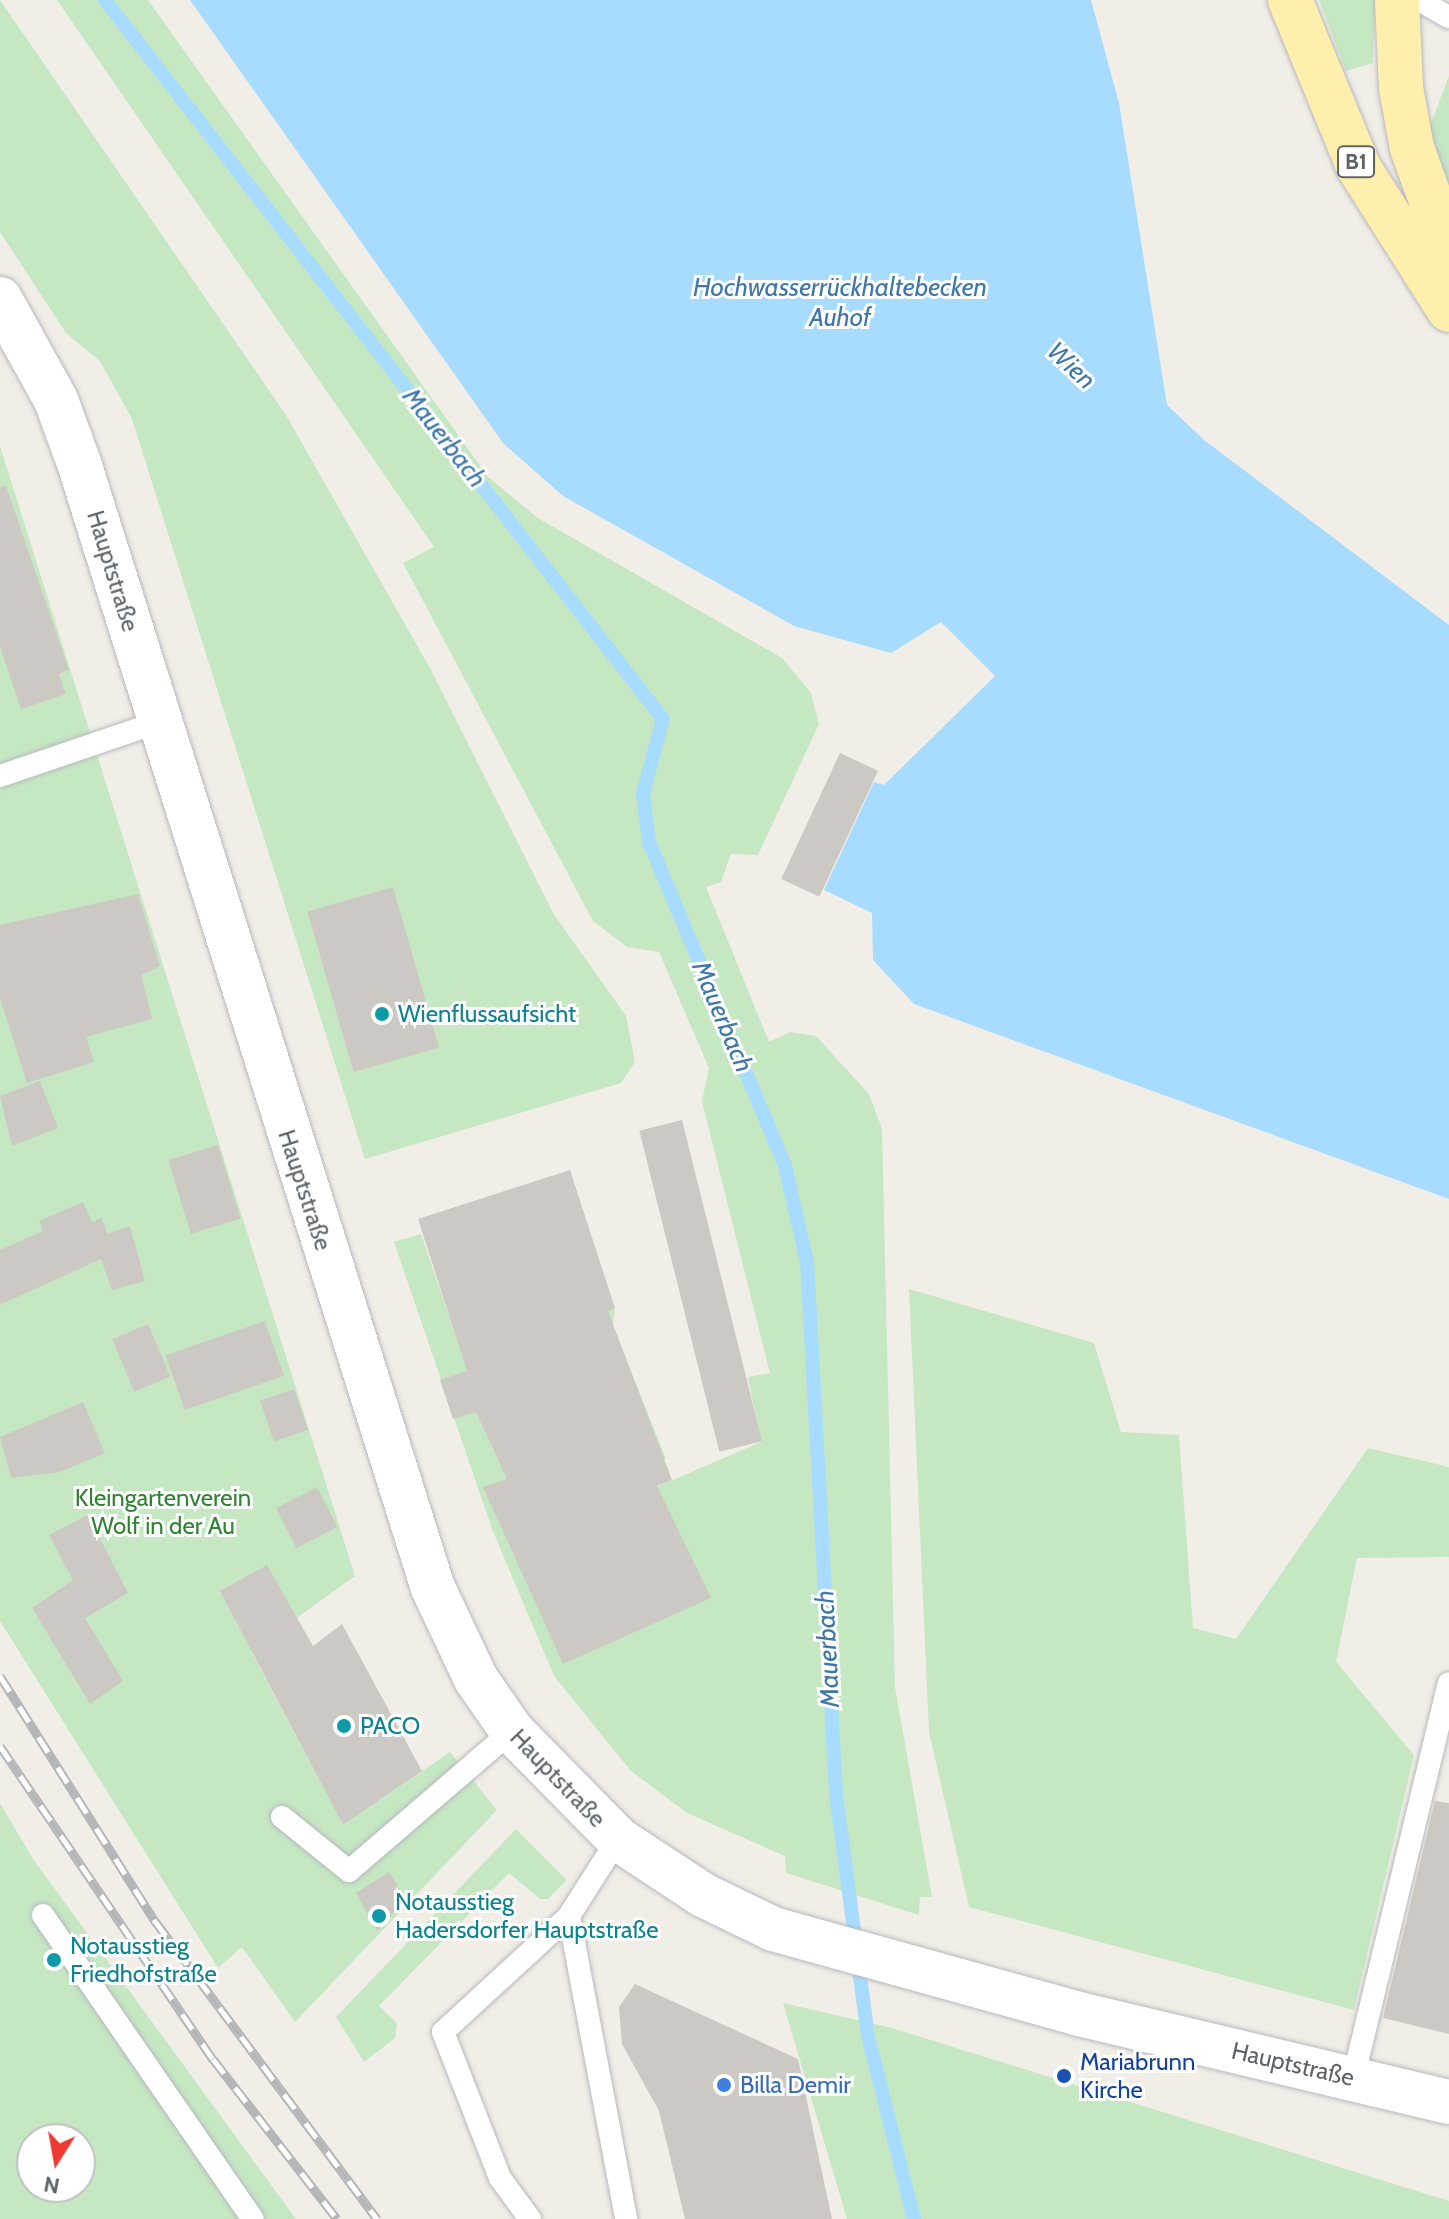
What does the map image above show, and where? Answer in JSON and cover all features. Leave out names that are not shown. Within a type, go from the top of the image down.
[{"type":"main road","name":"B1","points":[[1290,0],[1359,168],[1449,310]]},
{"type":"main road","points":[[1397,0],[1401,88],[1412,148],[1449,251]]},
{"type":"main road","name":"Hauptstraße","points":[[0,299],[61,413],[433,1588],[476,1679],[512,1731],[618,1839],[703,1895],[802,1940],[951,1980],[1449,2102]]},
{"type":"lane","points":[[1419,0],[1449,17]]},
{"type":"lane","points":[[0,776],[159,722]]},
{"type":"lane","points":[[1353,2079],[1449,1683]]},
{"type":"lane","points":[[282,1817],[349,1871],[512,1731]]},
{"type":"lane","points":[[530,2219],[500,2178],[443,2032],[569,1916],[618,1839]]},
{"type":"lane","points":[[43,1915],[253,2219]]},
{"type":"lane","points":[[569,1916],[626,2219]]},
{"type":"green space","points":[[0,0],[286,415],[431,670],[553,913],[626,1016],[635,1062],[621,1083],[365,1159],[132,419],[100,361],[66,333],[0,232]]},
{"type":"green space","points":[[57,0],[148,0],[488,477],[538,518],[782,658],[811,693],[819,724],[758,855],[731,854],[721,882],[706,887],[769,1042],[790,1032],[816,1036],[869,1094],[882,1129],[895,1687],[932,1897],[920,1897],[919,1915],[786,1873],[785,1856],[687,1813],[631,1771],[554,1676],[492,1529],[394,1242],[421,1234],[463,1357],[615,1308],[613,1326],[666,1459],[608,1486],[617,1504],[761,1442],[748,1377],[770,1373],[702,1101],[709,1068],[659,952],[627,947],[593,921],[403,563],[434,547]]},
{"type":"green space","points":[[1319,0],[1375,0],[1373,63],[1346,71]]},
{"type":"green space","points":[[1449,76],[1449,197],[1430,126]]},
{"type":"green space","name":"Kleingartenverein Wolf in der Au","points":[[0,446],[355,1576],[251,1651],[343,1825],[450,1752],[497,1810],[295,2022],[242,1947],[218,1968],[0,1621]]},
{"type":"green space","points":[[909,1289],[1094,1343],[1121,1432],[1179,1435],[1193,1628],[1236,1639],[1368,1448],[1449,1467],[1449,1557],[1357,1558],[1336,1662],[1414,1755],[1354,2010],[969,1907],[929,1732]]},
{"type":"green space","points":[[0,1803],[33,1859],[296,2219],[0,2219]]},
{"type":"green space","points":[[516,1829],[567,1880],[548,1899],[540,1899],[509,1873],[379,2006],[397,2023],[395,2038],[364,2062],[336,2017]]},
{"type":"green space","points":[[783,2003],[892,2028],[1449,2201],[1449,2219],[847,2219]]},
{"type":"water","name":"Hochwasserrückhaltebecken Auhof","points":[[190,0],[1091,0],[1119,103],[1167,405],[1204,440],[1449,625],[1449,1199],[914,1004],[873,960],[872,913],[824,890],[874,782],[884,785],[995,676],[941,622],[891,653],[794,626],[563,496],[503,443]]},
{"type":"building","points":[[6,486],[69,670],[59,674],[66,694],[21,709],[0,646],[0,487]]},
{"type":"building","points":[[840,753],[878,771],[819,897],[781,879]]},
{"type":"building","name":"Wienflussaufsicht","points":[[393,887],[439,1048],[353,1072],[307,912]]},
{"type":"building","points":[[138,894],[160,966],[141,975],[152,1019],[86,1037],[94,1062],[27,1083],[0,998],[0,925]]},
{"type":"building","points":[[40,1081],[58,1128],[12,1146],[0,1096]]},
{"type":"building","points":[[682,1120],[762,1441],[719,1452],[639,1131]]},
{"type":"building","points":[[218,1145],[241,1219],[191,1234],[168,1160]]},
{"type":"building","points":[[570,1170],[615,1308],[608,1311],[672,1480],[657,1486],[711,1598],[563,1664],[483,1487],[507,1479],[476,1412],[453,1419],[440,1380],[467,1371],[418,1219]]},
{"type":"building","points":[[83,1202],[92,1222],[101,1218],[108,1234],[130,1226],[145,1281],[112,1290],[101,1259],[0,1305],[0,1250],[43,1231],[39,1221]]},
{"type":"building","points":[[265,1321],[284,1376],[185,1410],[166,1355]]},
{"type":"building","points":[[148,1324],[170,1376],[134,1392],[112,1339]]},
{"type":"building","points":[[294,1389],[308,1430],[274,1441],[260,1401]]},
{"type":"building","points":[[83,1402],[105,1453],[60,1472],[11,1478],[0,1437]]},
{"type":"building","points":[[317,1487],[337,1527],[296,1548],[276,1508]]},
{"type":"building","points":[[88,1515],[128,1593],[85,1618],[123,1681],[90,1704],[32,1608],[73,1580],[49,1535]]},
{"type":"building","name":"PACO","points":[[267,1565],[313,1646],[342,1624],[422,1771],[343,1825],[220,1591]]},
{"type":"building","points":[[1435,1801],[1449,1803],[1449,2034],[1383,2018]]},
{"type":"building","name":"Notausstieg Hadersdorfer Hauptstraße","points":[[389,1872],[406,1900],[377,1931],[356,1893]]},
{"type":"building","name":"Billa Demir","points":[[635,1984],[798,2059],[832,2219],[685,2219],[659,2111],[622,2044],[619,2007]]},
{"type":"waterway","name":"Mauerbach","points":[[105,0],[663,719],[643,793],[649,842],[785,1166],[807,1262],[836,1794],[868,2036],[914,2219]]},
{"type":"railway","points":[[0,1676],[155,1921],[377,2219]]},
{"type":"railway","points":[[0,1746],[213,2059],[337,2219]]},
{"type":"place","name":"Wienflussaufsicht","points":[[382,1014]]},
{"type":"place","name":"PACO","points":[[344,1726]]},
{"type":"place","name":"Notausstieg Hadersdorfer Hauptstraße","points":[[379,1916]]},
{"type":"place","name":"Notausstieg Friedhofstraße","points":[[54,1960]]},
{"type":"place","name":"Mariabrunn Kirche","points":[[1064,2076]]},
{"type":"place","name":"Billa Demir","points":[[724,2085]]},
{"type":"water label","name":"Wien","points":[[1071,366]]}]
